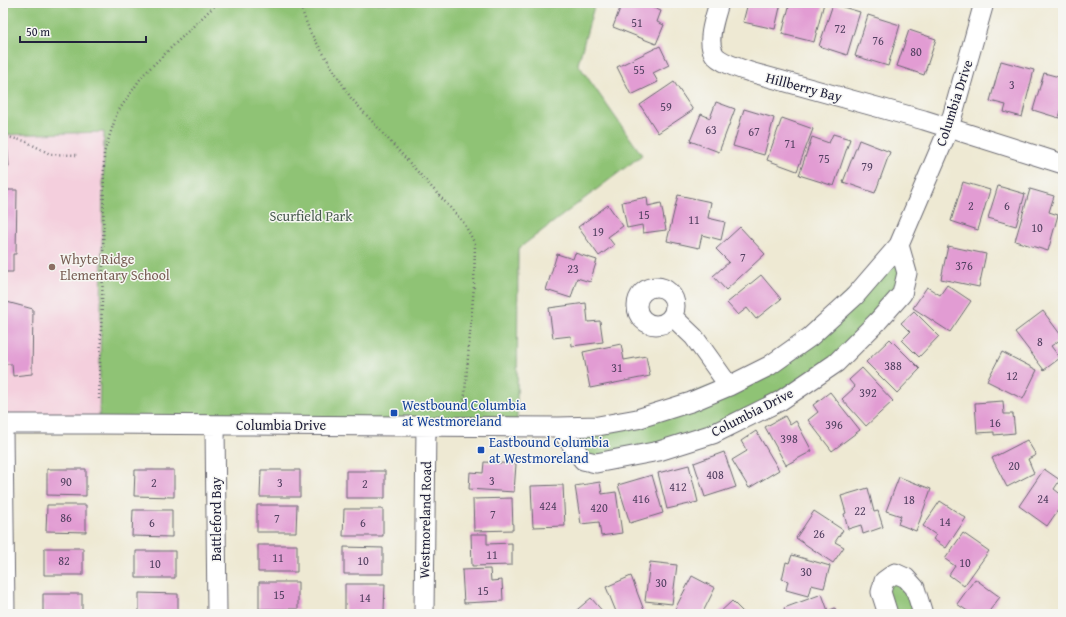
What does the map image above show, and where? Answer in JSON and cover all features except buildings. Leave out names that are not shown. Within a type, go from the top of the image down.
[{"type":"street","name":"Hillberry Bay","points":[[719,3],[710,42],[714,55],[730,65],[750,72],[924,120],[1063,164]]},
{"type":"street","name":"Columbia Drive","points":[[3,424],[598,426],[637,419],[691,402],[769,366],[810,337],[855,296],[898,245],[949,128],[984,3]]},
{"type":"street","name":"Columbia Drive","points":[[558,427],[583,460],[596,463],[659,451],[713,434],[780,400],[836,362],[878,321],[902,294],[907,273],[898,245]]},
{"type":"street","points":[[672,316],[694,337],[728,386]]},
{"type":"street","name":"Battleford Bay","points":[[215,425],[217,614]]},
{"type":"street","name":"Westmoreland Road","points":[[424,614],[426,426]]},
{"type":"street","points":[[3,430],[5,614]]},
{"type":"street","points":[[888,614],[881,592],[884,581],[895,573],[906,578],[915,588],[923,614]]},
{"type":"path","points":[[100,399],[104,153],[117,113],[143,76],[218,3]]},
{"type":"path","points":[[299,3],[310,32],[352,98],[464,223],[475,244],[474,286],[464,404]]},
{"type":"path","points":[[3,136],[25,141],[50,154],[76,155]]},
{"type":"shaded area","name":"Whyte Ridge Elementary School","points":[[104,132],[99,424],[3,424],[3,135]]},
{"type":"green space","name":"Scurfield Park","points":[[3,3],[595,3],[578,64],[642,155],[518,249],[517,426],[99,424],[104,132],[3,135]]},
{"type":"green space","points":[[899,245],[907,273],[836,363],[713,434],[596,463],[559,427],[598,426],[769,366]]},
{"type":"green space","points":[[895,573],[923,614],[888,614],[884,581]]},
{"type":"place","name":"Whyte Ridge Elementary School","points":[[52,267]]},
{"type":"place","name":"Westbound Columbia at Westmoreland","points":[[394,413]]},
{"type":"place","name":"Eastbound Columbia at Westmoreland","points":[[481,450]]}]
